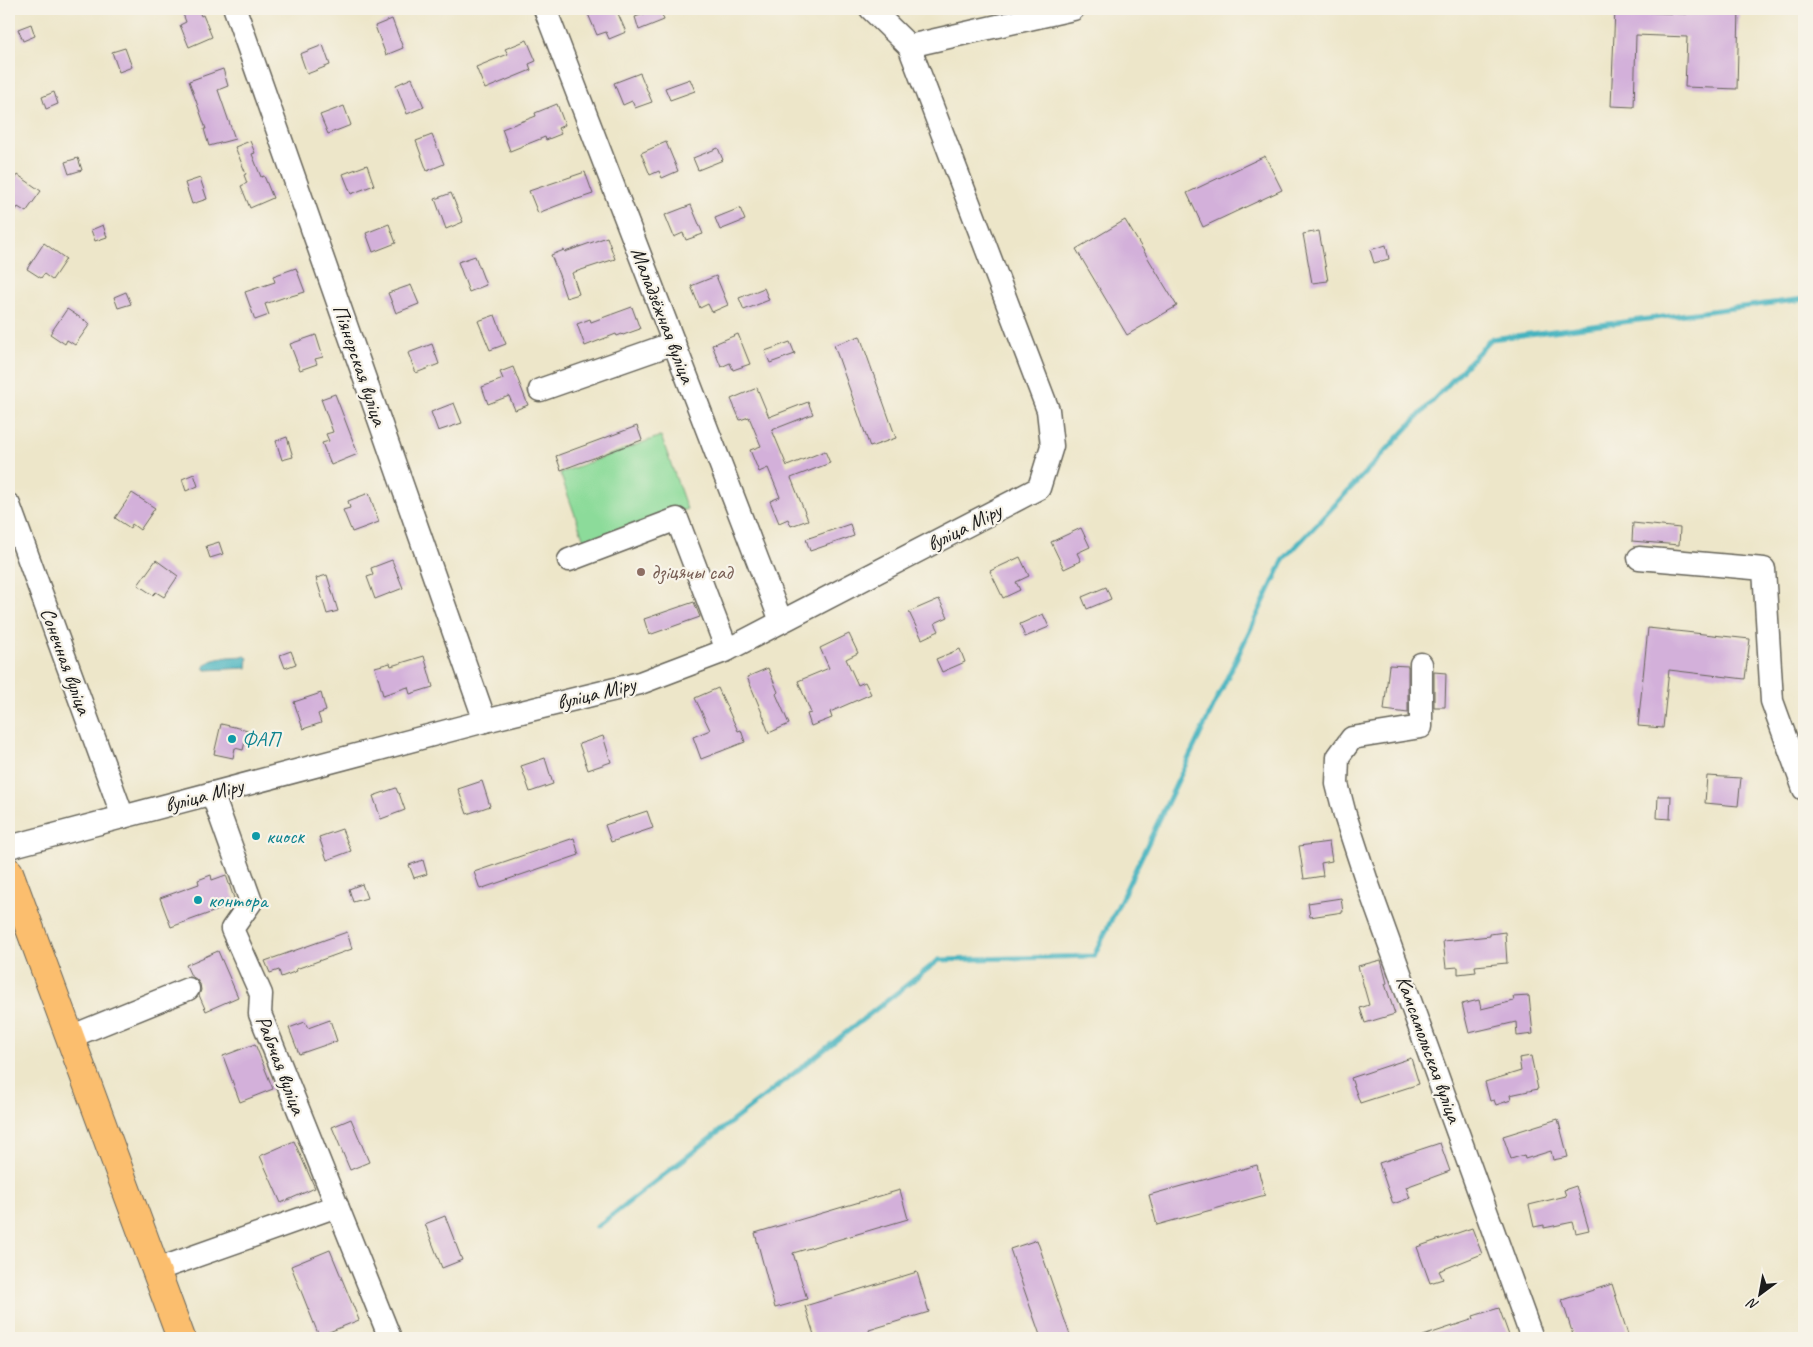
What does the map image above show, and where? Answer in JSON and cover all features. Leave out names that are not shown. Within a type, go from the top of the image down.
[{"type":"main road","points":[[9,872],[181,1338]]},
{"type":"street","name":"Піянерская вуліца","points":[[235,9],[485,721]]},
{"type":"street","name":"Маладзёжная вуліца","points":[[545,9],[781,621]]},
{"type":"street","points":[[872,9],[909,46],[1074,9]]},
{"type":"street","name":"вуліца Міру","points":[[9,846],[485,721],[640,683],[727,650],[1039,488],[1052,446],[1048,410],[909,46]]},
{"type":"street","points":[[540,390],[674,343]]},
{"type":"street","name":"Сонечная вуліца","points":[[9,504],[123,816]]},
{"type":"street","points":[[569,560],[677,518],[727,650]]},
{"type":"street","points":[[1639,558],[1764,569],[1772,701],[1804,789]]},
{"type":"street","name":"Камсамольская вуліца","points":[[1421,664],[1421,727],[1352,738],[1338,757],[1338,784],[1345,815],[1532,1338]]},
{"type":"street","name":"Рабочая вуліца","points":[[212,793],[250,902],[232,929],[260,994],[260,1014],[390,1338]]},
{"type":"street","points":[[70,1037],[188,989]]},
{"type":"street","points":[[156,1270],[337,1206]]},
{"type":"green space","points":[[661,436],[687,509],[586,546],[560,473]]},
{"type":"water","points":[[245,656],[248,658],[247,668],[206,670],[204,667],[207,663],[216,659]]},
{"type":"building","points":[[198,9],[201,16],[203,15],[212,37],[189,47],[180,25],[186,22],[183,14]]},
{"type":"building","points":[[600,9],[616,9],[626,32],[609,39],[606,32],[597,35],[588,14]]},
{"type":"building","points":[[660,9],[664,20],[639,30],[635,17]]},
{"type":"building","points":[[1615,9],[1636,9],[1636,12],[1687,14],[1687,9],[1739,9],[1737,89],[1685,87],[1687,37],[1636,35],[1634,107],[1611,106]]},
{"type":"building","points":[[392,19],[403,48],[386,55],[375,26]]},
{"type":"building","points":[[31,24],[35,36],[23,41],[18,29]]},
{"type":"building","points":[[527,40],[536,61],[529,64],[531,70],[485,89],[476,67],[508,54],[505,49]]},
{"type":"building","points":[[323,45],[330,65],[307,74],[300,54]]},
{"type":"building","points":[[125,48],[132,67],[119,72],[112,52]]},
{"type":"building","points":[[223,69],[228,86],[218,90],[235,139],[209,146],[204,129],[206,129],[189,81]]},
{"type":"building","points":[[640,73],[652,102],[635,108],[632,101],[623,105],[614,83]]},
{"type":"building","points":[[412,78],[424,107],[407,114],[396,85]]},
{"type":"building","points":[[690,79],[695,91],[670,100],[665,88]]},
{"type":"building","points":[[54,92],[58,104],[46,109],[42,97]]},
{"type":"building","points":[[557,104],[565,125],[558,128],[561,134],[546,140],[545,137],[510,151],[502,129],[536,116],[535,113]]},
{"type":"building","points":[[344,106],[351,125],[328,134],[320,115]]},
{"type":"building","points":[[432,135],[444,164],[427,171],[416,141]]},
{"type":"building","points":[[250,141],[255,153],[252,154],[261,177],[264,176],[273,198],[250,208],[241,186],[247,183],[244,175],[246,174],[235,147]]},
{"type":"building","points":[[666,142],[678,171],[662,178],[659,171],[650,175],[641,153]]},
{"type":"building","points":[[718,148],[723,160],[698,170],[693,158]]},
{"type":"building","points":[[1265,156],[1282,190],[1203,227],[1187,193]]},
{"type":"building","points":[[78,158],[82,170],[69,174],[65,162]]},
{"type":"building","points":[[367,165],[374,185],[351,194],[343,174]]},
{"type":"building","points":[[585,172],[593,194],[538,213],[529,191]]},
{"type":"building","points":[[18,175],[41,191],[26,212],[18,207],[9,220],[9,189]]},
{"type":"building","points":[[200,178],[207,199],[192,204],[185,183]]},
{"type":"building","points":[[451,193],[463,222],[446,229],[435,199]]},
{"type":"building","points":[[691,205],[703,234],[686,240],[683,233],[674,237],[665,215]]},
{"type":"building","points":[[740,208],[745,220],[720,230],[715,218]]},
{"type":"building","points":[[1125,220],[1177,306],[1127,335],[1076,249]]},
{"type":"building","points":[[389,224],[396,243],[373,252],[366,233]]},
{"type":"building","points":[[103,225],[107,237],[95,241],[91,230]]},
{"type":"building","points":[[1319,231],[1328,281],[1312,283],[1303,234]]},
{"type":"building","points":[[607,237],[615,259],[572,273],[579,294],[566,298],[551,255]]},
{"type":"building","points":[[44,243],[66,259],[52,280],[44,274],[41,278],[27,269]]},
{"type":"building","points":[[1386,245],[1389,259],[1374,263],[1370,250]]},
{"type":"building","points":[[475,256],[486,285],[469,292],[458,262]]},
{"type":"building","points":[[296,268],[305,292],[265,304],[269,315],[255,320],[245,292],[275,282],[273,276]]},
{"type":"building","points":[[716,276],[728,305],[712,312],[708,304],[700,308],[691,286]]},
{"type":"building","points":[[411,285],[419,304],[396,313],[388,293]]},
{"type":"building","points":[[764,288],[769,300],[744,310],[739,298]]},
{"type":"building","points":[[126,292],[131,304],[118,308],[114,297]]},
{"type":"building","points":[[632,307],[640,329],[623,335],[617,336],[616,334],[585,346],[577,324],[590,319],[591,322]]},
{"type":"building","points":[[67,309],[90,324],[75,345],[67,340],[65,344],[50,334]]},
{"type":"building","points":[[495,315],[506,344],[490,350],[478,321]]},
{"type":"building","points":[[738,334],[750,364],[733,370],[730,363],[721,367],[712,345]]},
{"type":"building","points":[[316,335],[323,357],[315,359],[317,364],[300,370],[290,344]]},
{"type":"building","points":[[860,336],[896,438],[870,447],[834,345]]},
{"type":"building","points":[[790,342],[795,354],[770,363],[765,351]]},
{"type":"building","points":[[432,344],[439,364],[416,373],[408,353]]},
{"type":"building","points":[[513,367],[528,405],[515,410],[509,396],[488,404],[482,387],[503,379],[500,372]]},
{"type":"building","points":[[757,388],[769,417],[808,402],[813,414],[772,430],[787,466],[825,451],[830,463],[791,478],[808,520],[791,526],[788,519],[779,523],[770,501],[780,497],[768,468],[759,472],[750,450],[761,446],[749,417],[740,420],[731,399]]},
{"type":"building","points":[[335,394],[358,454],[331,465],[322,443],[329,441],[326,434],[333,432],[321,399]]},
{"type":"building","points":[[454,403],[462,423],[438,431],[431,412]]},
{"type":"building","points":[[637,426],[642,440],[561,470],[556,456]]},
{"type":"building","points":[[287,437],[293,457],[282,460],[276,441]]},
{"type":"building","points":[[194,474],[198,486],[186,491],[182,479]]},
{"type":"building","points":[[132,493],[155,508],[140,530],[132,524],[130,528],[115,518]]},
{"type":"building","points":[[369,493],[379,522],[352,532],[343,510],[350,508],[348,501]]},
{"type":"building","points":[[1633,523],[1680,528],[1679,545],[1632,541]]},
{"type":"building","points":[[850,524],[854,536],[810,551],[806,539]]},
{"type":"building","points":[[1081,528],[1090,547],[1077,553],[1081,561],[1064,569],[1051,542]]},
{"type":"building","points":[[219,542],[223,554],[210,558],[206,546]]},
{"type":"building","points":[[1020,557],[1029,576],[1016,582],[1020,590],[1003,598],[990,571]]},
{"type":"building","points":[[156,560],[178,576],[164,597],[156,592],[153,595],[138,585]]},
{"type":"building","points":[[392,560],[403,588],[375,599],[367,577],[373,575],[371,568]]},
{"type":"building","points":[[327,575],[338,611],[327,614],[316,578]]},
{"type":"building","points":[[1106,587],[1111,599],[1087,609],[1082,597]]},
{"type":"building","points":[[939,599],[948,617],[935,623],[939,631],[922,639],[909,612]]},
{"type":"building","points":[[694,602],[700,617],[649,635],[644,619]]},
{"type":"building","points":[[1043,614],[1049,627],[1025,637],[1020,624]]},
{"type":"building","points":[[1648,628],[1750,639],[1745,679],[1669,670],[1663,728],[1638,726]]},
{"type":"building","points":[[849,634],[858,653],[846,659],[858,685],[865,682],[871,694],[830,712],[832,718],[811,726],[807,714],[811,713],[798,681],[829,668],[820,648]]},
{"type":"building","points":[[960,649],[965,662],[942,672],[936,659]]},
{"type":"building","points":[[291,651],[296,664],[285,668],[280,655]]},
{"type":"building","points":[[424,656],[433,687],[410,694],[408,687],[383,695],[375,667],[390,663],[391,666]]},
{"type":"building","points":[[1389,665],[1408,666],[1408,713],[1384,710]]},
{"type":"building","points":[[768,668],[778,692],[776,694],[789,724],[769,733],[747,677]]},
{"type":"building","points":[[1434,672],[1446,673],[1445,707],[1434,707]]},
{"type":"building","points":[[718,688],[738,731],[741,730],[745,742],[701,759],[693,737],[710,730],[695,698]]},
{"type":"building","points":[[321,693],[326,711],[318,714],[321,723],[303,729],[294,702]]},
{"type":"building","name":"ФАП","points":[[221,724],[248,730],[243,750],[235,748],[233,758],[214,754]]},
{"type":"building","points":[[603,736],[611,762],[588,770],[579,744]]},
{"type":"building","points":[[545,758],[553,784],[530,792],[521,766]]},
{"type":"building","points":[[1707,776],[1741,778],[1738,806],[1705,803]]},
{"type":"building","points":[[482,781],[490,806],[467,814],[458,789]]},
{"type":"building","points":[[396,788],[405,810],[381,819],[373,796]]},
{"type":"building","points":[[1658,796],[1671,796],[1670,819],[1657,818]]},
{"type":"building","points":[[647,811],[653,828],[611,842],[605,825]]},
{"type":"building","points":[[342,829],[351,851],[327,860],[319,837]]},
{"type":"building","points":[[574,838],[579,855],[480,889],[474,872]]},
{"type":"building","points":[[1329,842],[1332,861],[1321,863],[1323,876],[1304,879],[1299,846]]},
{"type":"building","points":[[423,860],[427,874],[414,878],[409,865]]},
{"type":"building","name":"контора","points":[[211,875],[212,880],[226,875],[235,901],[234,903],[171,927],[160,898],[199,884],[198,880]]},
{"type":"building","points":[[362,884],[367,898],[353,902],[349,889]]},
{"type":"building","points":[[1341,898],[1343,912],[1310,917],[1308,903]]},
{"type":"building","points":[[347,932],[352,949],[296,969],[297,971],[281,977],[279,970],[270,973],[265,961]]},
{"type":"building","points":[[1505,932],[1507,963],[1475,966],[1476,972],[1458,974],[1458,967],[1446,968],[1443,941],[1490,936],[1490,934]]},
{"type":"building","points":[[218,951],[238,997],[206,1011],[199,995],[201,990],[200,984],[191,976],[186,965]]},
{"type":"building","points":[[1381,960],[1387,983],[1385,984],[1395,1014],[1365,1023],[1360,1008],[1369,1005],[1358,966]]},
{"type":"building","points":[[1529,996],[1533,1034],[1517,1036],[1516,1022],[1469,1033],[1462,1004],[1479,1000],[1481,1009],[1514,1001],[1513,997]]},
{"type":"building","points":[[330,1020],[337,1041],[299,1054],[289,1028],[305,1022],[308,1028]]},
{"type":"building","points":[[255,1044],[273,1089],[240,1102],[223,1056]]},
{"type":"building","points":[[1531,1056],[1538,1089],[1510,1095],[1511,1100],[1496,1105],[1494,1100],[1490,1101],[1485,1082],[1521,1071],[1519,1058]]},
{"type":"building","points":[[1411,1058],[1419,1084],[1360,1103],[1351,1078]]},
{"type":"building","points":[[351,1119],[369,1162],[350,1170],[332,1127]]},
{"type":"building","points":[[1558,1119],[1568,1157],[1553,1160],[1551,1151],[1525,1159],[1524,1155],[1511,1159],[1503,1136]]},
{"type":"building","points":[[294,1141],[315,1188],[281,1203],[260,1156]]},
{"type":"building","points":[[1440,1143],[1450,1171],[1406,1187],[1410,1198],[1393,1204],[1379,1163]]},
{"type":"building","points":[[1257,1165],[1265,1195],[1157,1225],[1149,1195]]},
{"type":"building","points":[[1576,1186],[1589,1230],[1576,1233],[1573,1222],[1544,1228],[1544,1225],[1534,1227],[1529,1205],[1566,1196],[1564,1190]]},
{"type":"building","points":[[900,1190],[908,1219],[793,1253],[807,1299],[775,1308],[755,1233]]},
{"type":"building","points":[[445,1216],[462,1260],[442,1268],[425,1224]]},
{"type":"building","points":[[1472,1228],[1482,1254],[1439,1271],[1443,1279],[1430,1283],[1417,1247]]},
{"type":"building","points":[[1037,1240],[1071,1338],[1041,1338],[1010,1249]]},
{"type":"building","points":[[330,1250],[359,1320],[319,1336],[291,1266]]},
{"type":"building","points":[[917,1272],[929,1312],[869,1330],[871,1338],[815,1338],[805,1306]]},
{"type":"building","points":[[1612,1284],[1629,1338],[1574,1338],[1562,1300]]},
{"type":"building","points":[[1499,1308],[1510,1338],[1423,1338],[1423,1336],[1474,1319],[1473,1316]]},
{"type":"waterway","points":[[597,1227],[939,960],[1094,956],[1284,559],[1491,339],[1804,299]]},
{"type":"place","name":"дзіцячы сад","points":[[641,572]]},
{"type":"place","name":"ФАП","points":[[232,739]]},
{"type":"place","name":"киоск","points":[[256,836]]},
{"type":"place","name":"контора","points":[[198,900]]}]
